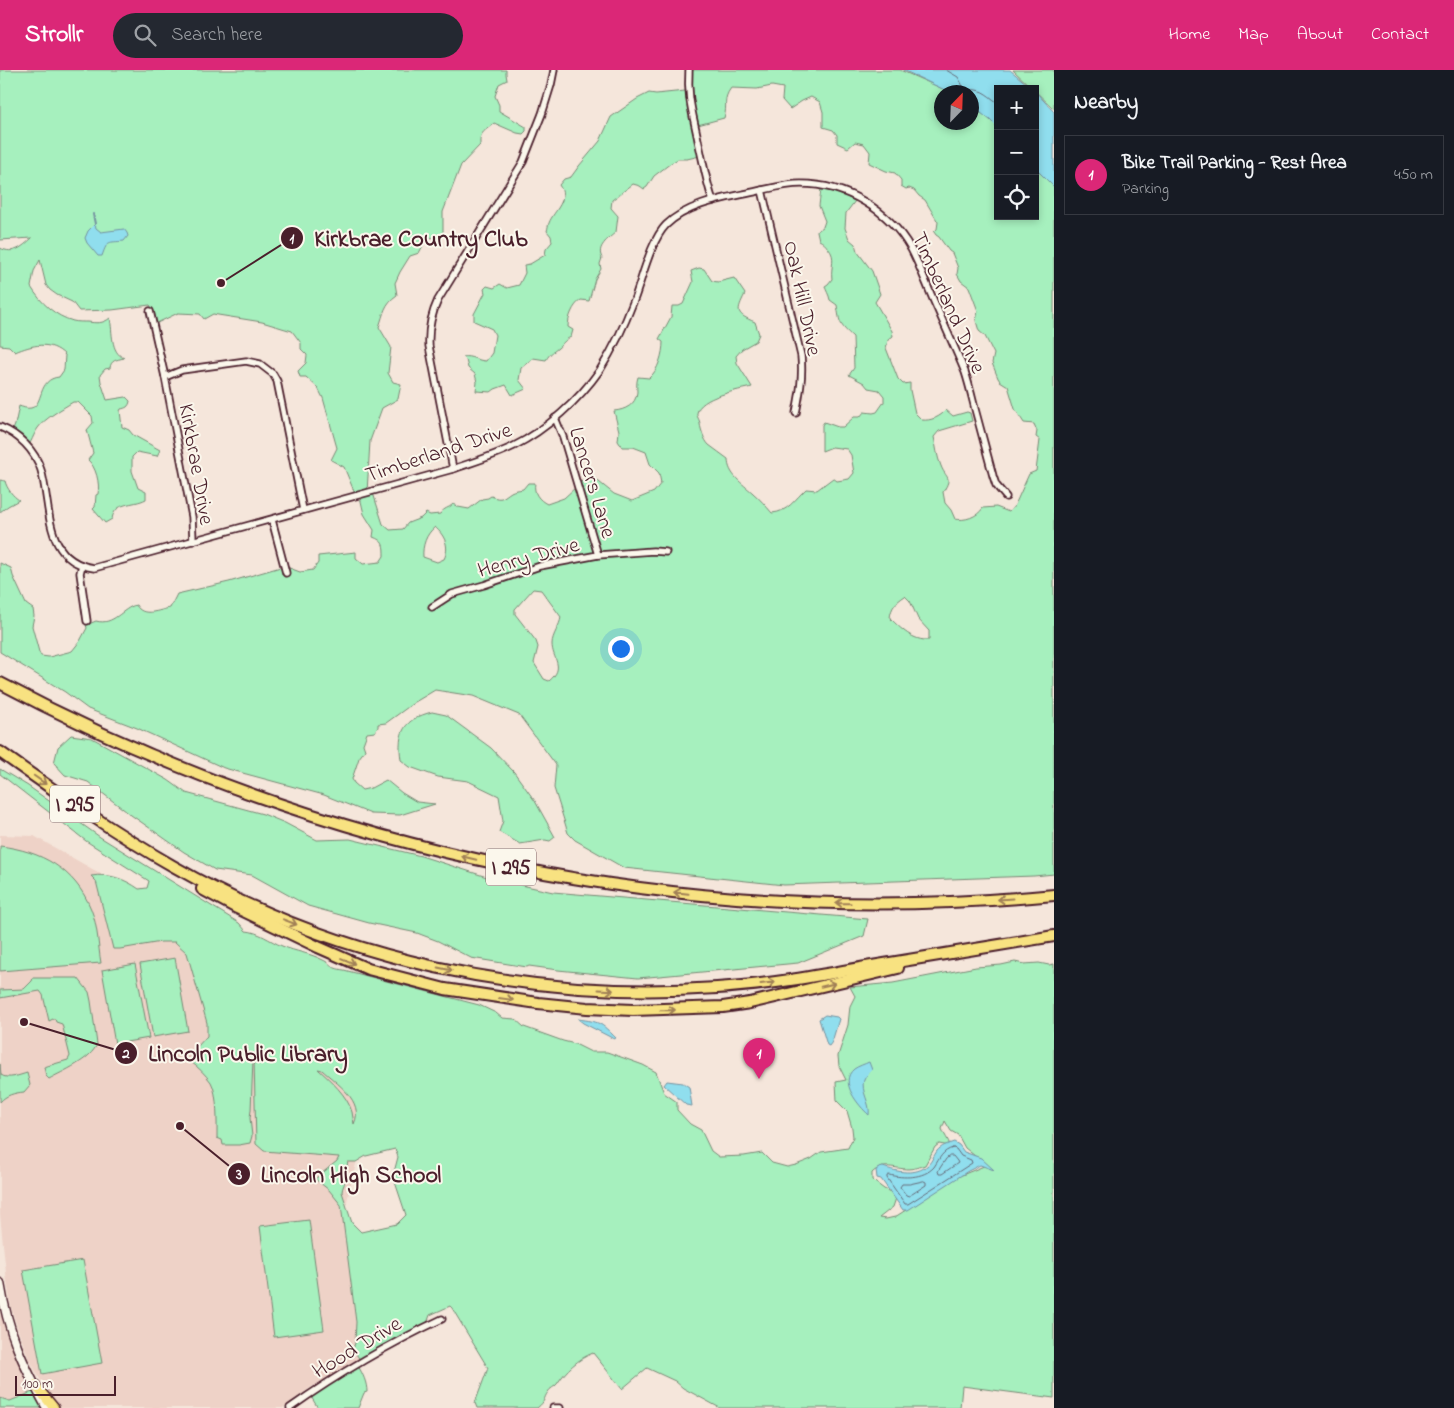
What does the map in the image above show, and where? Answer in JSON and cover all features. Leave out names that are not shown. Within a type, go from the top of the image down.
[{"type":"highway","name":"I 295","points":[[0,683],[105,735],[173,764],[264,799],[318,818],[380,836],[507,866],[587,881],[652,890],[806,902],[863,904],[936,903],[1054,895]]},
{"type":"highway","name":"I 295","points":[[0,752],[152,854],[217,890],[262,911],[346,943],[402,959],[498,979],[547,986],[621,991],[720,988],[785,981],[1054,936]]},
{"type":"highway","points":[[152,854],[214,896],[360,966],[387,975],[445,989],[538,1003],[587,1008],[639,1010],[705,1009],[731,1006],[987,947]]},
{"type":"main road","points":[[0,1283],[11,1334],[47,1408]]},
{"type":"main road","points":[[35,1385],[54,1408]]},
{"type":"street","points":[[453,469],[429,346],[428,335],[431,317],[438,300],[523,162],[542,114],[554,70]]},
{"type":"street","points":[[689,70],[688,91],[690,106],[706,181],[713,201]]},
{"type":"street","name":"Timberland Drive","points":[[192,541],[453,469],[516,446],[541,430],[555,418],[600,370],[609,355],[633,302],[655,242],[664,226],[676,216],[713,201],[781,186],[800,184],[836,190],[848,194],[874,208],[886,216],[911,249],[965,373],[993,476],[996,485],[1006,497]]},
{"type":"street","name":"Oak Hill Drive","points":[[762,190],[801,356],[802,381],[796,413]]},
{"type":"street","name":"Kirkbrae Drive","points":[[82,565],[94,568],[104,566],[192,541],[192,517],[150,311]]},
{"type":"street","name":"Kirkbrae Drive","points":[[164,377],[182,370],[246,360],[260,364],[273,374],[277,381],[303,510]]},
{"type":"street","name":"Lancers Lane","points":[[555,418],[563,437],[598,555]]},
{"type":"street","points":[[0,427],[21,439],[34,454],[41,469],[52,531],[56,542],[60,550],[70,560],[82,565],[80,573],[87,621]]},
{"type":"street","points":[[272,520],[286,573]]},
{"type":"street","name":"Henry Drive","points":[[432,607],[452,594],[484,586],[533,568],[598,555],[653,551],[666,552]]},
{"type":"street","name":"Hood Drive","points":[[290,1408],[394,1343],[442,1319]]},
{"type":"street","points":[[553,1408],[560,1408]]},
{"type":"shaded area","points":[[0,835],[34,836],[117,883],[280,1046],[337,1072],[359,1109],[361,1143],[346,1205],[359,1360],[310,1388],[283,1408],[60,1408],[42,1383],[29,1359],[11,1307],[0,1215]]},
{"type":"shaded area","points":[[0,1287],[35,1391],[10,1401],[0,1398]]},
{"type":"green space","points":[[0,70],[506,70],[507,80],[499,84],[495,96],[499,105],[499,111],[526,127],[526,131],[523,134],[517,133],[494,123],[484,132],[480,145],[461,165],[443,212],[443,237],[427,238],[419,253],[410,256],[395,283],[397,295],[389,302],[383,313],[379,327],[391,347],[388,373],[393,382],[401,384],[398,399],[382,408],[370,441],[367,493],[356,496],[344,467],[331,460],[337,448],[323,398],[318,388],[306,377],[300,377],[298,371],[306,363],[307,355],[301,349],[301,343],[292,331],[262,322],[213,314],[204,319],[200,314],[178,313],[157,323],[154,311],[150,305],[112,310],[79,311],[72,302],[57,295],[46,285],[40,260],[34,271],[31,287],[49,308],[66,319],[75,321],[99,323],[110,318],[114,346],[116,351],[124,358],[113,362],[110,368],[105,369],[100,375],[107,400],[126,397],[130,401],[126,408],[120,411],[122,427],[160,450],[157,456],[137,452],[132,457],[132,471],[138,488],[146,492],[146,499],[117,509],[112,519],[105,523],[93,509],[95,507],[96,495],[98,494],[98,480],[88,460],[93,453],[87,430],[93,423],[92,416],[78,402],[73,402],[45,421],[38,428],[26,449],[23,444],[11,435],[19,406],[31,408],[35,406],[47,382],[59,377],[64,370],[65,355],[53,347],[41,345],[15,352],[9,346],[0,345],[0,248],[10,251],[18,249],[32,238],[0,240]]},
{"type":"green space","points":[[686,70],[900,70],[934,85],[934,130],[979,130],[979,109],[994,120],[994,220],[1039,220],[1039,166],[1054,182],[1054,874],[784,885],[624,868],[575,840],[568,833],[554,788],[556,765],[519,715],[473,696],[435,690],[386,723],[378,724],[375,732],[367,733],[363,744],[365,750],[359,758],[352,779],[354,783],[362,790],[371,788],[386,780],[417,802],[435,804],[400,815],[371,814],[324,795],[224,768],[137,728],[88,709],[65,692],[0,652],[0,563],[11,568],[26,604],[33,609],[32,626],[39,652],[41,656],[49,657],[72,651],[87,628],[86,625],[96,621],[102,622],[113,619],[136,605],[143,611],[156,611],[170,608],[177,594],[229,582],[284,566],[300,572],[313,570],[318,563],[318,556],[356,552],[356,558],[363,564],[380,562],[384,556],[383,546],[379,540],[373,537],[374,530],[364,514],[360,497],[373,493],[383,524],[390,530],[403,529],[408,523],[421,518],[426,513],[430,515],[440,514],[453,504],[469,509],[482,499],[491,496],[502,498],[512,491],[523,489],[528,483],[535,483],[537,496],[547,504],[564,498],[576,487],[577,483],[594,478],[614,494],[632,501],[654,492],[661,483],[659,473],[650,464],[646,452],[633,447],[622,447],[618,441],[619,431],[614,411],[626,408],[635,400],[638,377],[649,378],[655,371],[663,347],[663,342],[659,339],[671,317],[672,306],[683,304],[693,282],[691,271],[699,268],[704,269],[712,281],[718,282],[734,278],[745,294],[739,312],[744,317],[755,322],[759,334],[756,341],[742,349],[736,356],[737,363],[752,387],[720,395],[699,407],[697,415],[707,443],[728,459],[730,470],[733,474],[772,513],[787,508],[806,489],[817,490],[833,478],[837,481],[849,479],[854,473],[851,455],[847,449],[832,447],[822,451],[822,425],[824,422],[843,427],[854,417],[860,417],[864,412],[877,412],[884,402],[884,396],[879,390],[868,388],[864,383],[849,375],[854,368],[853,337],[841,323],[837,305],[830,300],[825,286],[832,279],[833,259],[831,252],[819,240],[817,231],[823,227],[825,221],[819,206],[821,189],[855,201],[846,213],[845,228],[849,239],[855,244],[857,251],[872,271],[880,294],[875,302],[893,336],[888,340],[886,348],[898,379],[903,384],[910,383],[915,413],[922,420],[929,420],[941,415],[946,410],[953,416],[967,412],[970,413],[972,421],[939,431],[934,437],[940,463],[948,478],[948,483],[943,492],[945,503],[955,519],[970,518],[978,514],[983,508],[996,507],[1009,512],[1015,505],[1029,474],[1036,471],[1040,440],[1036,437],[1037,431],[1034,424],[1024,423],[1015,409],[1008,386],[998,378],[992,363],[994,354],[985,336],[979,331],[976,321],[978,311],[969,287],[961,281],[957,274],[958,268],[952,253],[934,232],[937,229],[938,222],[925,200],[914,190],[901,186],[901,180],[895,173],[869,163],[870,152],[864,144],[855,142],[848,148],[837,143],[837,135],[833,130],[823,127],[823,112],[820,102],[811,97],[790,109],[782,100],[783,88],[772,86],[757,89],[731,88],[726,99],[724,118],[694,126],[700,156],[678,159],[654,176],[644,189],[633,184],[612,200],[611,208],[618,216],[616,232],[606,240],[602,247],[601,269],[595,279],[589,301],[581,300],[572,312],[568,327],[573,330],[571,337],[551,353],[546,360],[533,358],[521,368],[519,380],[526,389],[512,395],[506,385],[491,392],[476,391],[477,382],[475,374],[468,368],[463,357],[486,361],[492,353],[495,335],[492,329],[474,321],[474,314],[485,293],[484,289],[487,286],[494,288],[500,284],[507,288],[519,285],[525,273],[524,265],[530,264],[545,255],[546,249],[552,242],[551,236],[547,231],[551,218],[562,200],[562,190],[559,185],[564,179],[571,177],[600,141],[611,117],[637,99],[649,93],[685,91]],"holes":[[[435,527],[446,542],[447,550],[444,559],[437,562],[423,557],[425,540],[429,533]],[[533,589],[541,590],[561,617],[552,644],[557,671],[549,681],[544,679],[534,663],[538,647],[536,641],[515,614],[515,609]],[[905,596],[910,601],[918,619],[929,631],[929,640],[918,639],[903,630],[890,618],[893,608]]]},
{"type":"green space","points":[[1013,70],[1054,70],[1054,109],[1039,95],[1039,85],[1029,85]]},
{"type":"green space","points":[[0,480],[5,481],[10,492],[19,500],[0,512]]},
{"type":"green space","points":[[432,712],[446,715],[491,748],[514,772],[535,801],[555,837],[550,841],[520,844],[499,832],[503,821],[499,796],[468,781],[438,777],[410,767],[401,760],[400,742],[404,728],[422,715]]},
{"type":"green space","points":[[71,735],[92,738],[168,780],[186,793],[263,814],[317,840],[350,839],[421,856],[490,878],[553,892],[868,919],[864,936],[798,963],[638,978],[527,967],[471,958],[438,941],[417,933],[369,923],[308,906],[252,875],[215,870],[184,852],[88,782],[65,775],[54,763],[58,747]]},
{"type":"green space","points":[[0,769],[28,786],[100,837],[239,923],[246,931],[260,935],[287,948],[318,958],[336,968],[479,1005],[502,1018],[515,1019],[524,1027],[575,1044],[591,1052],[607,1052],[643,1065],[656,1072],[664,1093],[677,1102],[677,1110],[690,1124],[701,1130],[711,1151],[719,1157],[762,1153],[772,1163],[787,1167],[811,1159],[821,1152],[848,1148],[853,1137],[852,1128],[847,1111],[837,1101],[836,1082],[846,1080],[839,1066],[838,1056],[848,1025],[850,1006],[855,996],[850,987],[893,983],[976,967],[1015,962],[1024,964],[1054,964],[1054,1398],[962,1386],[960,1408],[720,1408],[683,1388],[675,1381],[647,1368],[622,1389],[593,1353],[582,1358],[568,1370],[546,1394],[543,1402],[537,1408],[477,1408],[475,1403],[488,1368],[450,1306],[430,1315],[425,1329],[362,1363],[353,1349],[356,1322],[341,1205],[329,1190],[315,1179],[337,1161],[339,1157],[264,1151],[256,1144],[254,1059],[250,1118],[252,1136],[250,1143],[223,1145],[222,1140],[217,1138],[217,1109],[213,1087],[206,1076],[191,1062],[196,1048],[207,1036],[207,1023],[187,953],[175,942],[161,942],[113,949],[96,881],[91,876],[104,875],[117,878],[139,889],[147,888],[149,881],[86,841],[0,774]],"holes":[[[318,1069],[322,1070],[341,1087],[352,1100],[356,1108],[354,1124],[350,1106],[338,1089]],[[945,1121],[951,1131],[958,1135],[965,1148],[985,1164],[984,1166],[957,1177],[895,1217],[879,1218],[893,1207],[897,1195],[884,1189],[872,1180],[872,1173],[885,1167],[910,1169],[925,1165],[935,1147],[939,1144],[950,1146],[942,1129]],[[395,1149],[398,1157],[393,1176],[406,1215],[397,1224],[361,1232],[352,1223],[342,1189],[348,1162],[356,1162],[366,1156]]]},
{"type":"green space","points":[[0,846],[29,852],[43,858],[55,864],[76,883],[91,909],[101,963],[0,971]]},
{"type":"green space","points":[[175,958],[188,1031],[153,1037],[140,964]]},
{"type":"green space","points":[[135,964],[149,1038],[115,1044],[102,970]]},
{"type":"green space","points":[[33,978],[78,978],[89,992],[91,1001],[97,1044],[94,1050],[83,1060],[49,1079],[46,1076],[44,1067],[68,1060],[70,1056],[62,1024],[56,1022],[55,1019],[49,1021],[43,995],[40,991],[0,998],[0,990],[24,989]]},
{"type":"green space","points":[[0,1064],[1,1075],[10,1077],[27,1073],[30,1085],[24,1092],[10,1095],[0,1102]]},
{"type":"green space","points":[[309,1220],[324,1330],[274,1337],[260,1226]]},
{"type":"green space","points":[[83,1260],[102,1363],[42,1374],[23,1270]]},
{"type":"green space","points":[[358,1366],[367,1392],[364,1393],[358,1408],[318,1408],[310,1395]]},
{"type":"green space","points":[[35,1391],[46,1408],[0,1408],[0,1398],[10,1401]]},
{"type":"water","points":[[903,70],[1010,70],[1028,85],[994,85],[994,124],[979,111],[979,85],[934,85]]},
{"type":"water","points":[[1039,95],[1054,112],[1054,187],[1039,172]]},
{"type":"water","points":[[95,224],[96,228],[101,232],[124,229],[128,236],[124,241],[107,244],[102,256],[98,256],[85,238],[88,231]]},
{"type":"water","points":[[825,1015],[839,1019],[829,1046],[827,1045],[819,1019]]},
{"type":"water","points":[[578,1019],[599,1024],[616,1038],[614,1039]]},
{"type":"water","points":[[869,1062],[872,1070],[865,1078],[863,1084],[869,1115],[852,1094],[848,1080],[854,1069]]},
{"type":"water","points":[[667,1081],[683,1083],[689,1087],[692,1106],[686,1105],[664,1085]]},
{"type":"water","points":[[954,1142],[964,1152],[981,1158],[994,1170],[980,1165],[908,1210],[903,1210],[881,1179],[877,1178],[876,1170],[883,1167],[900,1171],[918,1171],[931,1162],[940,1148]]},
{"type":"waterway","points":[[93,214],[95,224]]},
{"type":"place","name":"Kirkbrae Country Club","points":[[221,283]]},
{"type":"place","name":"Lincoln Public Library","points":[[24,1022]]},
{"type":"place","name":"Bike Trail Parking - Rest Area","points":[[759,1079]]},
{"type":"place","name":"Lincoln High School","points":[[180,1126]]}]
